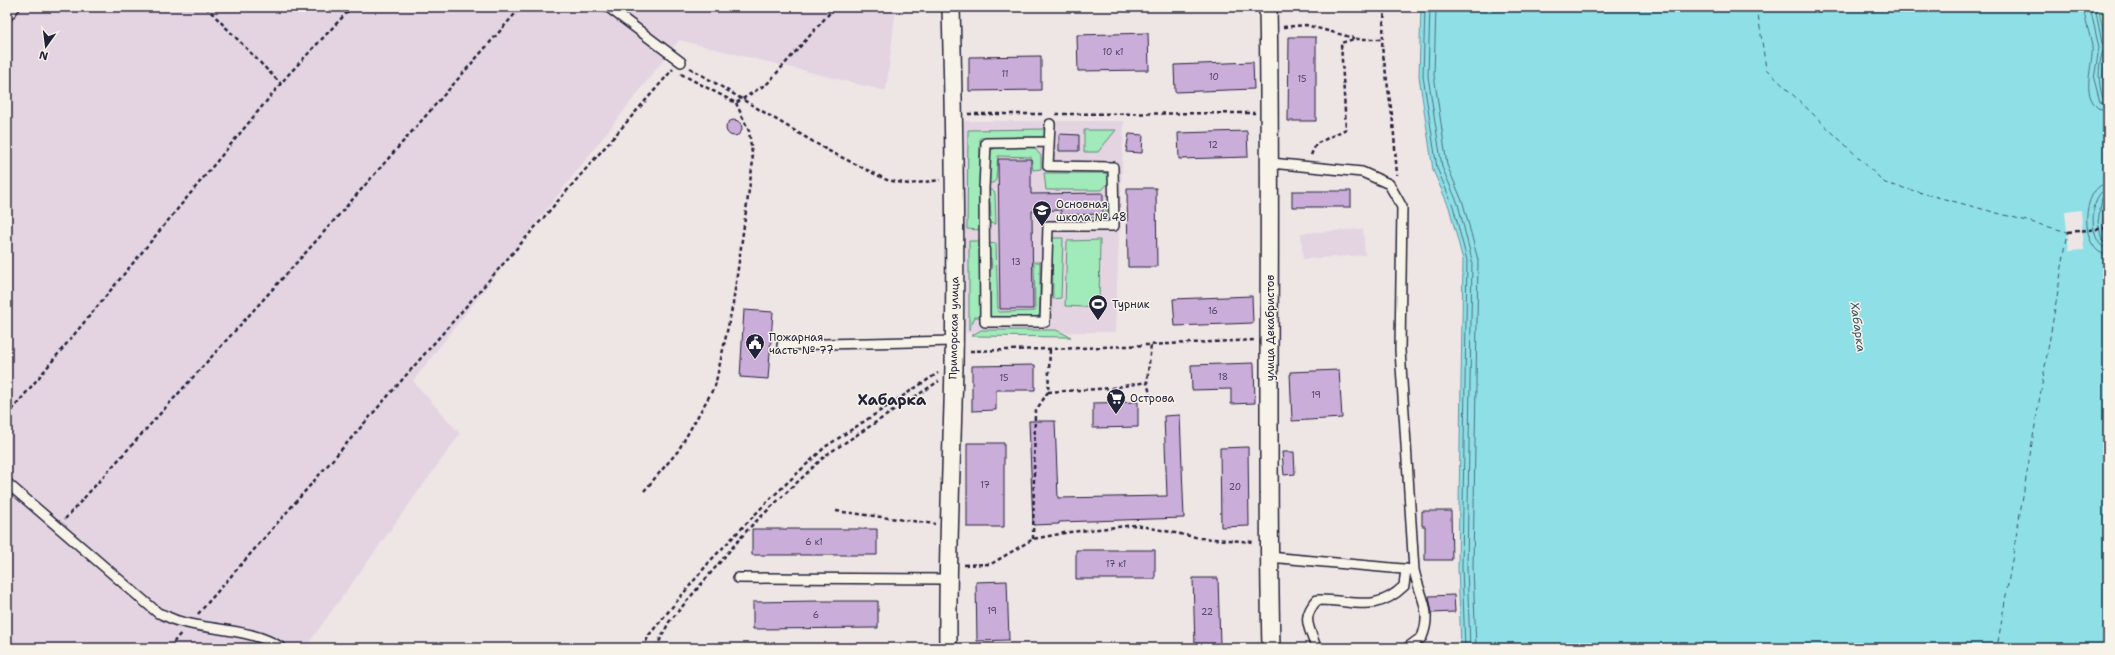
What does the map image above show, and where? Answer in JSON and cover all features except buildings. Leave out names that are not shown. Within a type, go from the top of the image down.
[{"type":"street","name":"Приморская улица","points":[[948,648],[947,573],[954,357],[955,179],[951,7]]},
{"type":"street","name":"улица Декабристов","points":[[1268,7],[1271,163],[1269,550],[1271,648]]},
{"type":"lane","points":[[7,17],[15,7]]},
{"type":"lane","points":[[608,7],[679,61]]},
{"type":"lane","points":[[1049,142],[986,143],[984,189],[985,322],[1045,322],[1048,226],[1114,226],[1113,167],[1048,166],[1050,124]]},
{"type":"lane","points":[[1271,163],[1362,172],[1389,184],[1402,207],[1400,350],[1410,570],[1417,588],[1421,593],[1427,619],[1422,637],[1407,648]]},
{"type":"lane","points":[[782,345],[954,357]]},
{"type":"lane","points":[[7,483],[158,613],[178,621],[245,633],[268,639],[282,648]]},
{"type":"lane","points":[[1269,550],[1410,570]]},
{"type":"lane","points":[[1316,648],[1307,615],[1308,609],[1317,600],[1329,600],[1362,605],[1381,601],[1392,596],[1404,586],[1410,570]]},
{"type":"lane","points":[[738,578],[947,573]]},
{"type":"path","points":[[206,7],[281,84]]},
{"type":"path","points":[[7,416],[281,84],[352,7]]},
{"type":"path","points":[[58,527],[322,234],[521,7]]},
{"type":"path","points":[[736,104],[768,83],[836,7]]},
{"type":"path","points":[[1385,7],[1382,47],[1393,122],[1397,176]]},
{"type":"path","points":[[1269,39],[1281,28],[1306,25],[1354,39],[1382,39]]},
{"type":"path","points":[[1305,166],[1316,144],[1346,130],[1341,43],[1354,39]]},
{"type":"path","points":[[169,648],[673,70],[679,61],[827,150],[887,180],[909,184],[955,179]]},
{"type":"path","points":[[644,491],[678,451],[715,386],[733,304],[753,161],[749,131],[736,104],[673,70]]},
{"type":"path","points":[[1054,114],[1270,113]]},
{"type":"path","points":[[953,114],[1046,114]]},
{"type":"path","points":[[2068,232],[2108,228]]},
{"type":"path","points":[[643,648],[649,635],[711,560],[767,502],[825,447],[954,357],[1050,349],[1270,339]]},
{"type":"path","points":[[1151,345],[1148,382],[1151,398]]},
{"type":"path","points":[[1033,539],[1035,412],[1048,392],[1050,349]]},
{"type":"path","points":[[656,648],[669,622],[749,528],[826,455],[954,357]]},
{"type":"path","points":[[1048,392],[1112,388],[1148,382]]},
{"type":"path","points":[[836,511],[949,526]]},
{"type":"path","points":[[947,573],[991,564],[1033,539],[1070,532],[1136,525],[1269,550]]},
{"type":"shaded area","points":[[7,7],[896,7],[886,91],[679,40],[413,381],[460,434],[305,648],[7,648]]},
{"type":"shaded area","name":"Основная школа № 48","points":[[963,121],[1124,121],[1115,332],[966,333]]},
{"type":"shaded area","points":[[1363,229],[1365,255],[1303,259],[1301,233]]},
{"type":"green space","points":[[2098,7],[2108,7],[2108,49],[2107,48]]},
{"type":"green space","points":[[1046,129],[1045,137],[980,138],[980,230],[967,229],[968,130]]},
{"type":"green space","points":[[1084,130],[1116,130],[1098,152],[1084,152]]},
{"type":"green space","points":[[999,146],[1033,146],[1041,156],[1041,169],[1033,170],[1031,157],[998,156],[996,180],[993,183],[988,183],[988,158],[990,151]]},
{"type":"green space","points":[[1044,173],[1106,173],[1110,181],[1102,190],[1046,190]]},
{"type":"green space","points":[[988,190],[992,190],[995,193],[996,224],[988,223],[988,218],[991,216],[990,202],[987,202]]},
{"type":"green space","points":[[1107,204],[1111,204],[1111,219],[1106,224],[1062,222],[1062,216],[1105,218]]},
{"type":"green space","points":[[1052,238],[1063,238],[1061,298],[1053,299]]},
{"type":"green space","points":[[1100,240],[1099,308],[1065,306],[1067,241]]},
{"type":"green space","points":[[969,241],[979,241],[981,317],[975,317],[969,330]]},
{"type":"green space","points":[[996,243],[998,312],[1035,311],[1034,262],[1040,262],[1040,314],[1034,320],[992,318],[988,315],[988,271],[992,269],[991,258],[986,257],[987,244]]},
{"type":"green space","points":[[981,330],[1056,330],[1071,337],[971,336]]},
{"type":"water","points":[[1421,7],[2098,7],[2107,48],[2103,79],[2108,103],[2108,191],[2102,222],[2108,246],[2108,648],[1461,648],[1458,567],[1463,260],[1449,207],[1433,170],[1419,76]]},
{"type":"pier","points":[[2081,210],[2084,250],[2069,251],[2065,212]]},
{"type":"ferry route","points":[[1757,7],[1766,69],[1885,183],[2068,232],[1997,648]]},
{"type":"place","name":"Основная школа № 48","points":[[1042,227]]},
{"type":"place","name":"Турник","points":[[1098,321]]},
{"type":"place","name":"Пожарная часть № 77","points":[[755,360]]},
{"type":"place","name":"Острова","points":[[1116,415]]},
{"type":"district","name":"Хабарка","points":[[892,400]]}]
